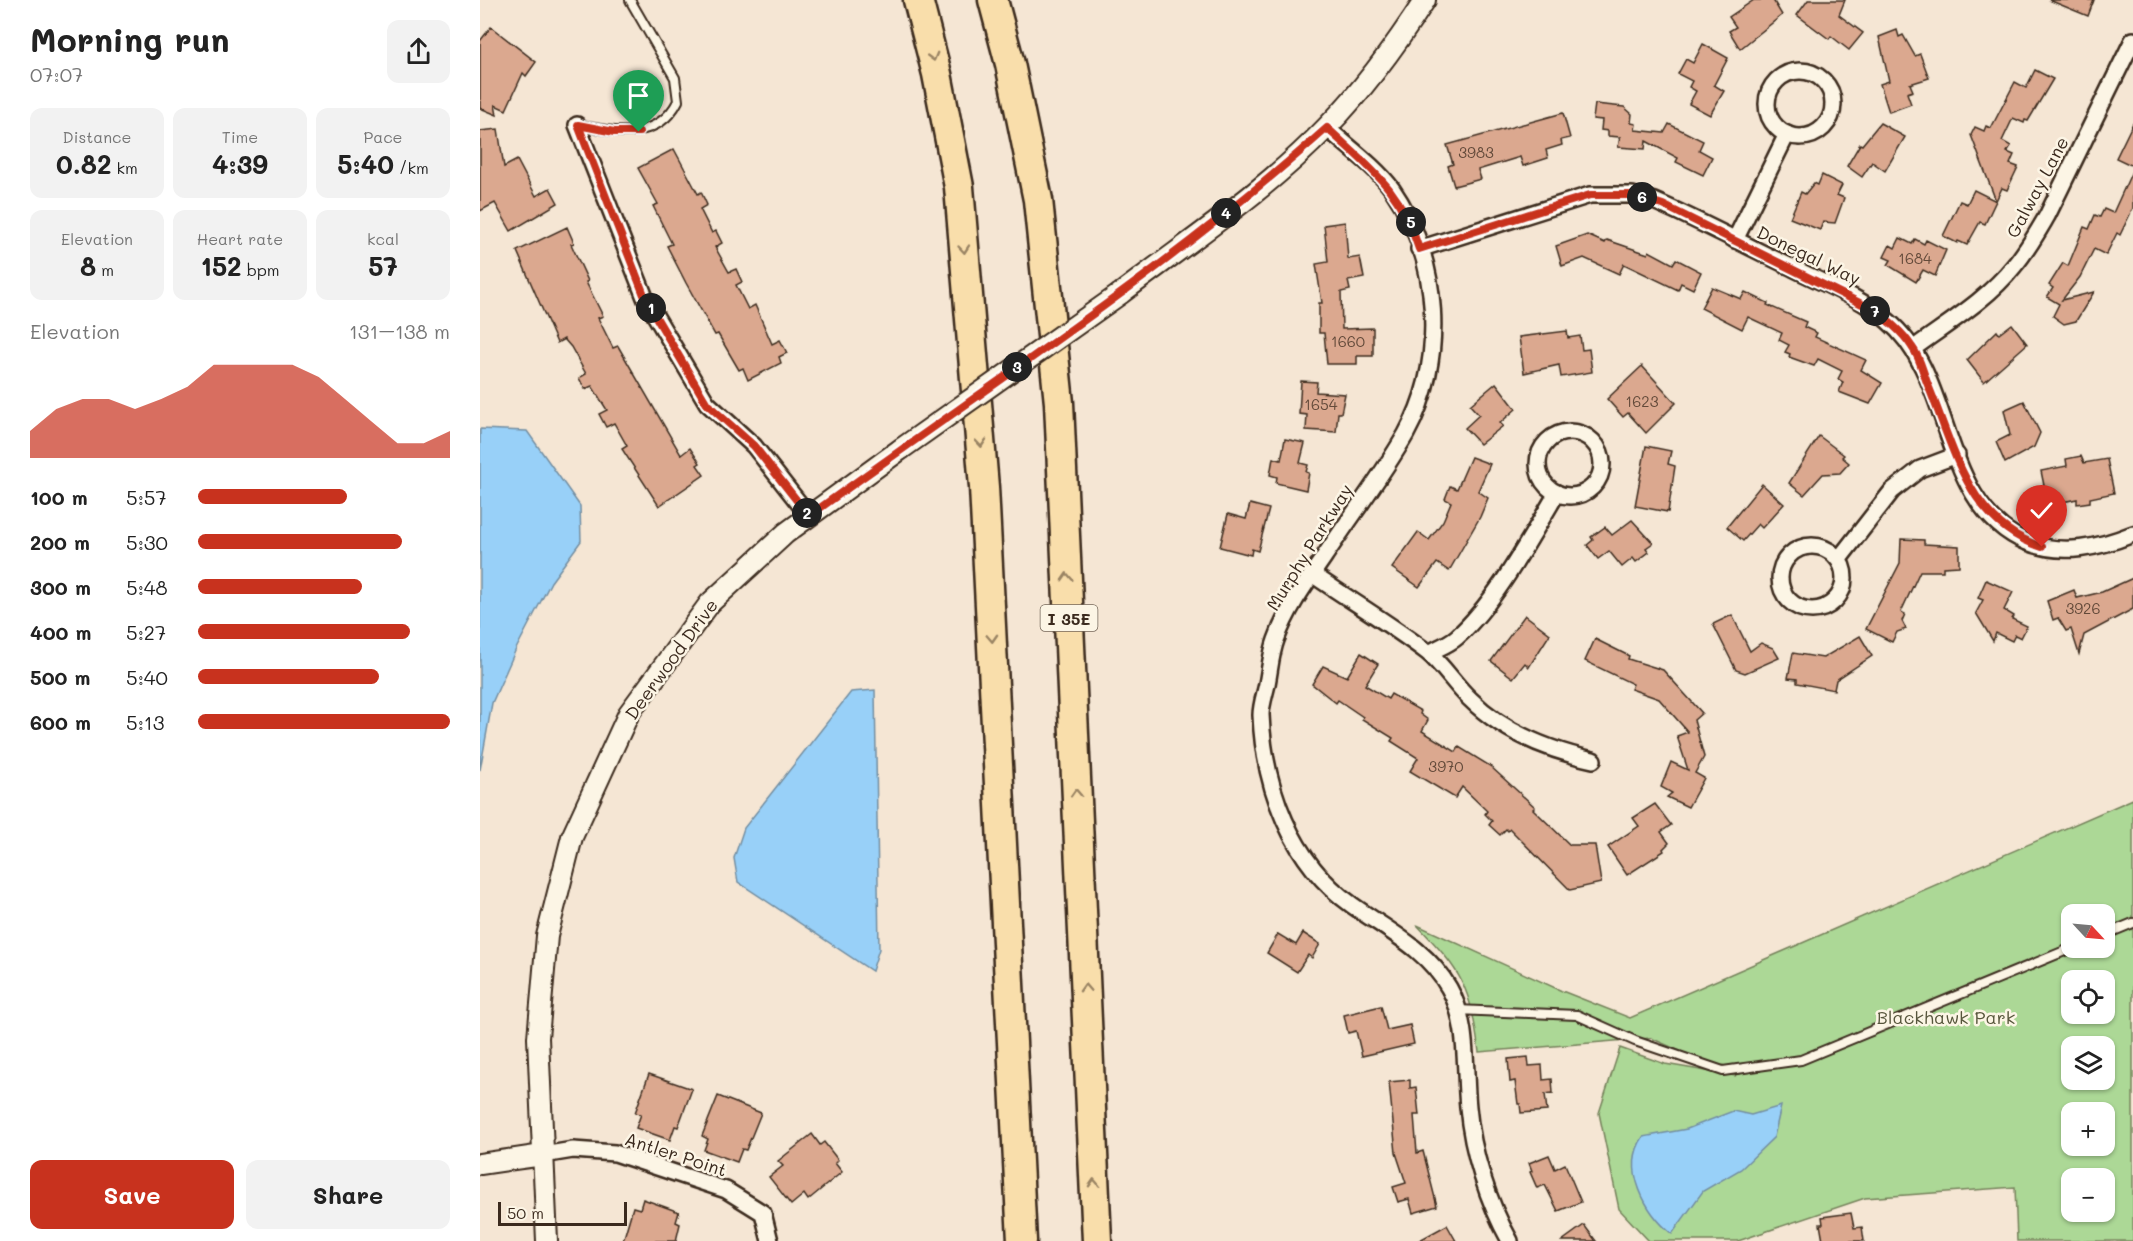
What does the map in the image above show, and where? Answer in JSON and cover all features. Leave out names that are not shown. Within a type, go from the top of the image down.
[{"type":"highway","points":[[918,0],[937,74],[959,187],[981,441],[1022,1241]]},
{"type":"highway","name":"I 35E","points":[[993,0],[1010,64],[1038,200],[1059,403],[1097,1241]]},
{"type":"street","name":"Deerwood Drive","points":[[547,1241],[538,1038],[547,936],[572,837],[629,713],[710,603],[786,533],[900,449],[1120,294],[1270,178],[1327,128],[1380,66],[1425,0]]},
{"type":"street","name":"Galway Lane","points":[[1914,348],[1980,300],[2013,268],[2031,243],[2047,216],[2133,40]]},
{"type":"street","points":[[1800,71],[1818,76],[1831,91],[1833,101],[1829,120],[1815,134],[1806,137],[1787,134],[1772,121],[1768,112],[1769,93],[1781,77],[1790,73],[1800,71]]},
{"type":"street","points":[[578,125],[646,300],[707,404],[754,446],[809,516]]},
{"type":"street","name":"Murphy Parkway","points":[[1327,128],[1390,187],[1410,220],[1431,282],[1433,343],[1424,391],[1407,433],[1312,574],[1290,609],[1275,642],[1261,712],[1270,788],[1290,833],[1319,875],[1349,903],[1416,947],[1449,988],[1463,1030],[1468,1110],[1481,1169],[1501,1225],[1510,1241]]},
{"type":"street","points":[[1735,240],[1787,134]]},
{"type":"street","name":"Donegal Way","points":[[1419,249],[1580,198],[1611,193],[1632,195],[1654,201],[1872,309],[1888,321],[1914,348],[1974,496],[2002,528],[2042,547],[2074,550],[2096,547],[2133,534]]},
{"type":"street","points":[[1566,431],[1587,436],[1595,443],[1602,460],[1599,479],[1593,487],[1576,496],[1557,494],[1542,479],[1538,459],[1541,449],[1548,440],[1566,431]]},
{"type":"street","points":[[1839,559],[1892,491],[1920,469],[1957,455]]},
{"type":"street","points":[[1429,653],[1456,638],[1486,602],[1517,559],[1557,494]]},
{"type":"street","points":[[1803,547],[1823,547],[1839,559],[1845,579],[1838,598],[1830,605],[1821,610],[1800,609],[1785,596],[1780,576],[1782,567],[1794,551],[1803,547]]},
{"type":"street","points":[[1312,574],[1429,653],[1471,700],[1493,718],[1519,734],[1562,753],[1593,760]]},
{"type":"street","name":"Antler Point","points":[[543,1155],[573,1150],[615,1153],[726,1190],[763,1213],[770,1241]]},
{"type":"street","points":[[480,1164],[543,1155]]},
{"type":"lane","points":[[578,125],[614,132],[639,132],[661,122],[678,101],[675,78],[630,0]]},
{"type":"lane","points":[[2115,930],[2133,923]]},
{"type":"lane","points":[[1457,1010],[1577,1015],[1635,1041],[1723,1071],[1801,1060],[2061,953]]},
{"type":"green space","name":"Blackhawk Park","points":[[2133,799],[2133,1241],[2017,1241],[2015,1187],[1865,1198],[1738,1241],[1649,1241],[1619,1209],[1599,1113],[1620,1048],[1665,1064],[1736,1076],[1651,1038],[1479,1052],[1472,1011],[1462,982],[1445,956],[1417,925],[1562,991],[1630,1018]]},
{"type":"water","points":[[480,429],[527,431],[580,506],[581,541],[551,582],[516,649],[492,703],[480,770]]},
{"type":"water","points":[[875,690],[879,949],[872,971],[738,882],[734,858],[744,828],[851,692]]},
{"type":"water","points":[[1781,1106],[1774,1137],[1741,1169],[1703,1191],[1672,1234],[1662,1225],[1639,1190],[1635,1163],[1637,1149],[1643,1137],[1687,1129],[1733,1111],[1751,1115]]},
{"type":"building","points":[[1754,0],[1773,0],[1782,15],[1740,49],[1729,31],[1736,27],[1729,17]]},
{"type":"building","points":[[1808,0],[1845,0],[1839,15],[1863,33],[1849,50],[1831,36],[1829,39],[1797,15]]},
{"type":"building","points":[[2049,0],[2094,0],[2088,16]]},
{"type":"building","points":[[491,27],[536,62],[526,76],[523,73],[506,110],[495,105],[497,115],[480,108],[480,41]]},
{"type":"building","points":[[1897,30],[1899,37],[1903,35],[1915,56],[1920,54],[1929,78],[1910,84],[1913,91],[1907,93],[1911,104],[1889,112],[1880,84],[1889,81],[1879,37]]},
{"type":"building","points":[[1703,44],[1728,58],[1714,85],[1724,91],[1710,115],[1689,104],[1696,91],[1689,87],[1692,81],[1678,74],[1686,59],[1693,63]]},
{"type":"building","points":[[2035,70],[2053,79],[2028,121],[2025,120],[2024,123],[2013,118],[2002,141],[2011,146],[2007,152],[2014,155],[2010,164],[2018,167],[2007,190],[2002,188],[1996,201],[1971,135],[1975,127],[1984,131],[1986,126],[1991,128],[2015,82],[2026,88]]},
{"type":"building","points":[[1595,104],[1624,107],[1632,114],[1631,123],[1636,124],[1635,130],[1664,133],[1669,124],[1703,141],[1699,150],[1712,157],[1703,175],[1676,162],[1678,158],[1646,141],[1645,149],[1618,147],[1620,137],[1608,136],[1608,131],[1601,130],[1602,120],[1593,119]]},
{"type":"building","points":[[1563,113],[1570,138],[1561,140],[1562,145],[1546,150],[1548,158],[1523,166],[1520,157],[1478,170],[1481,179],[1454,186],[1448,166],[1453,164],[1447,145]]},
{"type":"building","points":[[1880,123],[1905,137],[1885,171],[1872,162],[1862,177],[1847,166],[1860,144],[1862,145]]},
{"type":"building","points":[[2133,123],[2133,166],[2116,158]]},
{"type":"building","points":[[498,129],[504,167],[517,160],[536,196],[550,188],[558,203],[511,231],[495,203],[480,211],[480,131]]},
{"type":"building","points":[[674,149],[698,194],[701,192],[707,205],[700,209],[712,233],[716,231],[722,243],[715,247],[729,272],[736,269],[742,282],[736,285],[748,309],[755,305],[772,344],[780,340],[787,353],[779,357],[781,363],[748,380],[743,368],[739,370],[718,334],[715,335],[686,283],[667,246],[672,244],[653,206],[658,204],[638,168]]},
{"type":"building","points":[[2133,169],[2133,208],[2120,235],[2117,233],[2106,255],[2094,249],[2080,277],[2062,300],[2094,292],[2076,321],[2064,324],[2053,316],[2059,304],[2047,297],[2053,288],[2049,285],[2063,263],[2068,266],[2084,227],[2089,229],[2095,215],[2100,217],[2104,209],[2113,213]]},
{"type":"building","points":[[1822,175],[1842,185],[1837,195],[1844,198],[1835,223],[1823,222],[1820,230],[1790,218],[1801,192],[1805,194],[1814,183],[1818,185]]},
{"type":"building","points":[[1974,190],[1996,201],[1985,224],[1980,222],[1967,245],[1943,236],[1960,201],[1967,204]]},
{"type":"building","points":[[1345,222],[1348,259],[1360,257],[1364,278],[1348,281],[1350,290],[1341,292],[1342,329],[1373,328],[1373,356],[1357,356],[1357,364],[1327,364],[1324,333],[1319,333],[1319,303],[1322,303],[1316,264],[1328,262],[1324,225]]},
{"type":"building","points":[[567,227],[574,243],[571,244],[588,281],[586,282],[603,316],[598,318],[613,348],[618,346],[681,455],[690,448],[700,463],[697,465],[704,475],[659,506],[622,449],[627,446],[614,423],[606,427],[599,414],[607,410],[592,386],[585,389],[579,378],[586,374],[571,347],[564,339],[557,343],[517,251]]},
{"type":"building","points":[[1587,235],[1605,243],[1607,240],[1648,254],[1649,251],[1673,264],[1676,259],[1701,272],[1693,289],[1681,283],[1678,290],[1624,264],[1619,274],[1584,258],[1562,266],[1556,246]]},
{"type":"building","points":[[1900,238],[1912,244],[1915,239],[1924,244],[1926,240],[1946,250],[1935,276],[1923,270],[1916,282],[1888,265],[1891,260],[1884,257],[1890,245],[1895,248]]},
{"type":"building","points":[[1712,287],[1741,299],[1745,292],[1768,303],[1767,305],[1806,322],[1804,327],[1817,333],[1815,337],[1866,360],[1861,370],[1882,383],[1870,404],[1839,392],[1843,382],[1838,379],[1842,371],[1818,359],[1814,366],[1789,357],[1790,354],[1785,352],[1789,345],[1779,340],[1782,333],[1748,317],[1742,329],[1701,308]]},
{"type":"building","points":[[2012,324],[2027,344],[1984,382],[1967,360],[1997,331],[1999,334]]},
{"type":"building","points":[[1567,331],[1568,338],[1580,336],[1582,350],[1589,349],[1592,372],[1561,377],[1559,365],[1524,373],[1519,337]]},
{"type":"building","points":[[1642,366],[1676,403],[1646,433],[1628,413],[1623,417],[1607,399]]},
{"type":"building","points":[[1301,381],[1317,382],[1316,392],[1345,394],[1341,413],[1338,413],[1336,432],[1306,430],[1307,415],[1299,414]]},
{"type":"building","points":[[1496,383],[1516,409],[1500,423],[1503,426],[1480,444],[1465,428],[1479,415],[1470,405]]},
{"type":"building","points":[[2024,401],[2040,433],[2034,447],[2005,463],[1996,442],[2010,435],[2004,410]]},
{"type":"building","points":[[1819,436],[1844,455],[1842,457],[1849,463],[1840,473],[1823,474],[1804,495],[1789,483]]},
{"type":"building","points":[[1285,439],[1305,443],[1300,463],[1308,465],[1306,490],[1276,483],[1277,477],[1270,475],[1273,458],[1281,460]]},
{"type":"building","points":[[1646,446],[1671,451],[1668,464],[1675,466],[1668,512],[1635,506]]},
{"type":"building","points":[[2081,456],[2084,463],[2107,459],[2114,493],[2090,498],[2090,502],[2077,504],[2077,499],[2048,505],[2041,471],[2067,466],[2066,459]]},
{"type":"building","points":[[1471,457],[1490,464],[1478,491],[1488,498],[1480,517],[1449,571],[1437,563],[1419,587],[1392,568],[1418,532],[1429,540],[1443,521],[1451,502],[1445,499],[1450,486],[1457,489]]},
{"type":"building","points":[[1762,484],[1784,504],[1762,528],[1758,524],[1743,541],[1727,527]]},
{"type":"building","points":[[1250,504],[1269,509],[1258,551],[1252,549],[1251,555],[1220,547],[1228,514],[1246,519]]},
{"type":"building","points":[[1632,520],[1653,543],[1646,548],[1649,552],[1636,562],[1633,558],[1622,567],[1609,551],[1598,559],[1587,545],[1593,540],[1591,537],[1605,527],[1612,535]]},
{"type":"building","points":[[1901,539],[1924,540],[1924,544],[1959,546],[1959,566],[1943,567],[1943,571],[1920,571],[1901,612],[1905,614],[1902,621],[1906,629],[1897,632],[1892,642],[1866,629],[1900,563]]},
{"type":"building","points":[[2133,578],[2133,609],[2084,635],[2079,654],[2071,629],[2066,631],[2058,618],[2053,620],[2047,601],[2074,590],[2077,598],[2102,592]]},
{"type":"building","points":[[1986,580],[2013,592],[2004,610],[2014,616],[2012,619],[2027,626],[2021,638],[2015,635],[2012,641],[1996,633],[1993,641],[1976,613],[1983,600],[1978,598]]},
{"type":"building","points":[[1525,615],[1550,634],[1529,667],[1525,663],[1513,678],[1491,661]]},
{"type":"building","points":[[1732,615],[1750,651],[1761,643],[1773,648],[1779,658],[1745,673],[1736,670],[1713,624]]},
{"type":"building","points":[[1860,636],[1872,656],[1836,680],[1834,690],[1797,683],[1797,679],[1788,678],[1793,653],[1823,658]]},
{"type":"building","points":[[1595,639],[1629,656],[1628,659],[1663,670],[1702,713],[1694,720],[1704,757],[1695,773],[1704,778],[1688,807],[1667,797],[1672,793],[1661,787],[1671,762],[1688,770],[1677,736],[1688,732],[1659,699],[1631,689],[1633,684],[1585,661]]},
{"type":"building","points":[[1361,653],[1378,664],[1365,685],[1388,699],[1391,694],[1421,711],[1420,714],[1428,720],[1422,731],[1456,752],[1459,747],[1490,766],[1535,807],[1533,809],[1570,845],[1595,845],[1601,883],[1570,890],[1510,829],[1508,831],[1506,829],[1500,835],[1489,825],[1492,821],[1485,814],[1487,811],[1462,787],[1455,798],[1410,771],[1418,758],[1391,741],[1393,738],[1362,719],[1363,717],[1338,700],[1336,703],[1312,684],[1323,666],[1347,677]]},
{"type":"building","points":[[1655,804],[1671,825],[1661,832],[1669,843],[1663,849],[1664,851],[1627,875],[1608,847],[1639,826],[1633,818]]},
{"type":"building","points":[[1303,933],[1320,944],[1312,958],[1308,955],[1297,972],[1267,953],[1278,934],[1296,945]]},
{"type":"building","points":[[1381,1006],[1387,1030],[1410,1025],[1414,1044],[1362,1056],[1356,1031],[1348,1033],[1344,1015]]},
{"type":"building","points":[[1528,1057],[1529,1066],[1542,1065],[1543,1080],[1552,1079],[1553,1093],[1545,1094],[1547,1111],[1521,1113],[1515,1081],[1510,1082],[1508,1059]]},
{"type":"building","points":[[649,1074],[692,1089],[678,1127],[675,1126],[670,1140],[636,1128],[641,1114],[635,1113]]},
{"type":"building","points":[[1410,1080],[1410,1088],[1416,1087],[1419,1115],[1414,1115],[1417,1153],[1423,1151],[1437,1206],[1413,1213],[1409,1199],[1398,1202],[1393,1187],[1406,1183],[1396,1153],[1389,1082]]},
{"type":"building","points":[[718,1096],[761,1113],[746,1150],[742,1149],[737,1162],[704,1150],[708,1139],[702,1136]]},
{"type":"building","points":[[812,1134],[820,1145],[824,1142],[838,1160],[835,1163],[842,1172],[808,1200],[804,1194],[791,1205],[769,1177],[783,1166],[778,1161]]},
{"type":"building","points":[[1549,1155],[1555,1169],[1565,1164],[1581,1202],[1558,1211],[1545,1185],[1537,1188],[1529,1163]]},
{"type":"building","points":[[643,1199],[679,1212],[676,1222],[680,1224],[676,1241],[623,1241],[633,1207],[640,1209]]},
{"type":"building","points":[[1851,1213],[1854,1228],[1862,1227],[1864,1241],[1823,1241],[1820,1224],[1823,1224],[1822,1217]]},
{"type":"building","points":[[1447,1225],[1456,1241],[1418,1241]]},
{"type":"building","points":[[1584,1225],[1596,1241],[1562,1241]]},
{"type":"route","points":[[639,132],[614,132],[578,125],[646,300],[707,404],[754,446],[809,516],[1120,294],[1270,178],[1327,128],[1390,187],[1410,220],[1419,249],[1590,195],[1611,193],[1632,195],[1663,205],[1872,309],[1888,321],[1914,348],[1974,496],[2002,528],[2042,547]]}]
